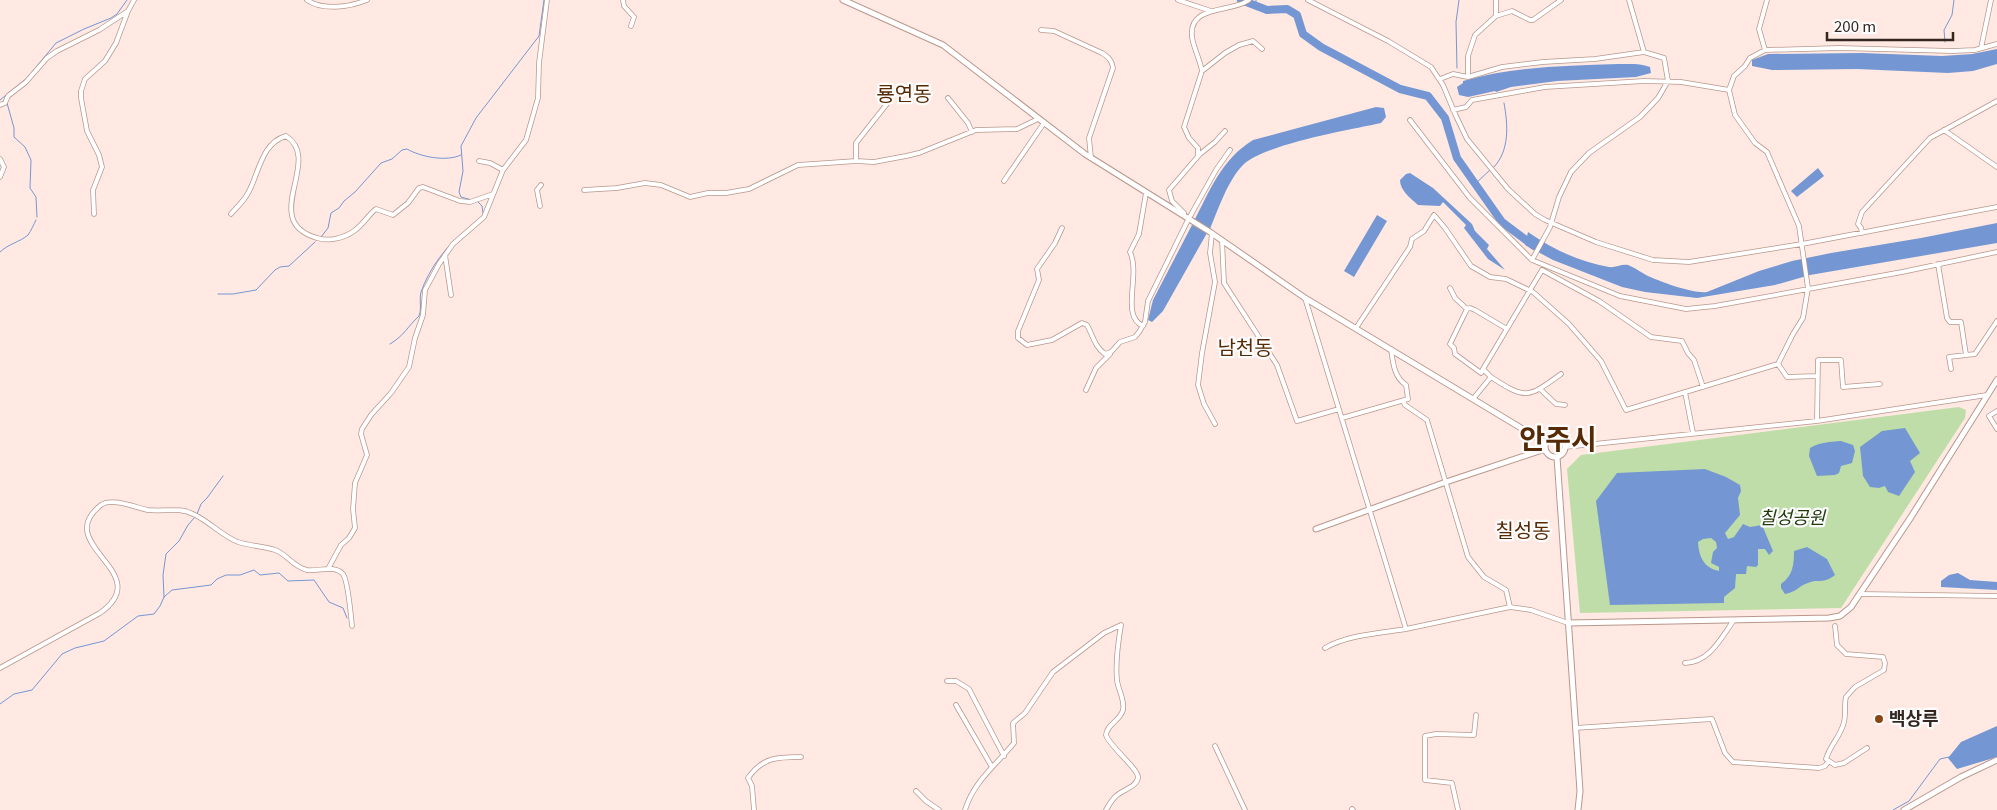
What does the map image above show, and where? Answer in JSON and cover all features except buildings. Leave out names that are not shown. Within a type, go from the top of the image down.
[{"type":"main road","points":[[843,0],[943,45],[1038,120],[1091,158],[1222,240],[1305,298],[1391,349],[1546,446],[1551,456],[1557,457],[1562,454],[1565,447],[1562,441],[1557,438],[1551,438],[1546,446],[1316,529]]},
{"type":"main road","points":[[1568,624],[1835,617],[1847,612],[1911,517],[1997,380]]},
{"type":"main road","points":[[1557,457],[1580,801],[1578,810]]},
{"type":"main road","points":[[1904,810],[1961,777],[1997,760]]},
{"type":"street","points":[[94,214],[93,190],[102,167],[99,155],[87,131],[81,91],[85,79],[105,61],[116,44],[134,0]]},
{"type":"street","points":[[306,0],[336,6],[367,0]]},
{"type":"street","points":[[328,569],[341,545],[349,538],[354,528],[355,483],[366,455],[361,434],[362,428],[391,393],[409,367],[415,338],[423,315],[424,290],[445,255],[461,237],[479,224],[484,217],[503,170],[526,140],[535,113],[539,90],[539,63],[547,0]]},
{"type":"street","points":[[623,0],[624,6],[634,17],[632,26]]},
{"type":"street","points":[[1178,0],[1212,11]]},
{"type":"street","points":[[1202,71],[1192,34],[1193,26],[1200,15],[1242,5],[1249,0]]},
{"type":"street","points":[[1308,0],[1413,55],[1431,67],[1440,79],[1467,139],[1508,190],[1535,214],[1551,225],[1653,260],[1689,262],[1802,247],[1862,233],[1997,207]]},
{"type":"street","points":[[1496,0],[1496,16]]},
{"type":"street","points":[[1468,77],[1468,56],[1476,35],[1496,16],[1512,11],[1533,20],[1561,0]]},
{"type":"street","points":[[1629,0],[1644,52]]},
{"type":"street","points":[[1765,50],[1758,30],[1767,0]]},
{"type":"street","points":[[1981,48],[1991,0]]},
{"type":"street","points":[[0,105],[26,82],[47,58],[57,50],[99,30],[128,12]]},
{"type":"street","points":[[1041,30],[1054,31],[1094,49],[1108,57],[1113,64],[1114,68],[1090,138],[1091,158]]},
{"type":"street","points":[[1198,156],[1198,148],[1189,138],[1184,127],[1202,71],[1213,60],[1240,45],[1253,41],[1262,49]]},
{"type":"street","points":[[1356,328],[1410,247],[1412,239],[1424,230],[1434,215],[1471,266],[1490,277],[1506,279],[1530,291],[1569,324],[1601,361],[1626,410],[1778,364],[1792,334],[1803,318],[1808,287],[1800,226],[1767,152],[1755,143],[1735,115],[1729,90],[1734,76],[1745,66],[1750,58],[1765,50],[1839,48],[1941,52],[1981,48],[1997,44]]},
{"type":"street","points":[[1440,79],[1453,74],[1468,77],[1502,67],[1595,59],[1644,52],[1664,58],[1668,81],[1658,98],[1640,117],[1589,153],[1567,177],[1562,187],[1551,225],[1534,259]]},
{"type":"street","points":[[1453,110],[1466,107],[1472,100],[1545,87],[1668,81],[1729,90]]},
{"type":"street","points":[[948,98],[968,123],[972,132]]},
{"type":"street","points":[[856,161],[856,144],[890,100]]},
{"type":"street","points":[[1862,233],[1862,228],[1858,224],[1862,212],[1930,138],[1997,101]]},
{"type":"street","points":[[584,190],[617,188],[645,183],[661,185],[690,197],[708,193],[719,194],[749,189],[798,165],[856,161],[874,162],[919,153],[972,132],[1017,129],[1038,120]]},
{"type":"street","points":[[1410,120],[1470,198],[1542,268],[1599,301],[1651,337],[1682,341],[1694,360],[1703,387]]},
{"type":"street","points":[[1004,181],[1044,124]]},
{"type":"street","points":[[1189,220],[1172,201],[1169,190],[1198,156],[1215,142],[1225,130]]},
{"type":"street","points":[[1944,130],[1997,166]]},
{"type":"street","points":[[231,214],[249,191],[265,153],[280,138],[286,136],[294,146],[299,167],[290,208],[293,219],[305,233],[321,240],[340,238],[354,231],[376,209],[393,215],[408,203],[419,188],[423,187],[465,202],[493,194]]},
{"type":"street","points":[[1086,390],[1096,368],[1120,342],[1137,336],[1143,326],[1148,301],[1216,170],[1230,150]]},
{"type":"street","points":[[0,159],[4,168],[0,177]]},
{"type":"street","points":[[479,162],[490,163],[503,170]]},
{"type":"street","points":[[540,206],[537,190],[541,185]]},
{"type":"street","points":[[1143,326],[1136,323],[1131,311],[1134,280],[1133,259],[1130,252],[1139,234],[1146,193]]},
{"type":"street","points":[[1062,228],[1055,243],[1037,268],[1039,280],[1018,331],[1018,338],[1027,345],[1045,342],[1082,323],[1087,325],[1101,351],[1106,354],[1111,352]]},
{"type":"street","points":[[1211,233],[1210,253],[1215,282],[1198,385],[1204,404],[1214,424]]},
{"type":"street","points":[[1222,240],[1224,283],[1277,365],[1297,421],[1339,410]]},
{"type":"street","points":[[1542,268],[1620,296],[1686,309],[1715,306],[1997,252]]},
{"type":"street","points":[[445,255],[451,295]]},
{"type":"street","points":[[1938,264],[1947,318],[1950,322],[1961,322],[1966,355]]},
{"type":"street","points":[[1466,309],[1450,344],[1454,348],[1455,354],[1481,373],[1542,268]]},
{"type":"street","points":[[1215,282],[1224,283]]},
{"type":"street","points":[[1450,288],[1455,298],[1466,309],[1475,310],[1507,329]]},
{"type":"street","points":[[1305,298],[1406,629]]},
{"type":"street","points":[[1951,368],[1949,357],[1975,354],[1997,321]]},
{"type":"street","points":[[1342,418],[1408,399],[1406,386],[1400,382],[1393,365],[1391,349]]},
{"type":"street","points":[[1816,421],[1818,360],[1840,360],[1843,387],[1880,384]]},
{"type":"street","points":[[1778,364],[1787,377],[1817,376]]},
{"type":"street","points":[[1483,369],[1513,392],[1519,393],[1530,393],[1540,389],[1561,374]]},
{"type":"street","points":[[1472,399],[1491,377]]},
{"type":"street","points":[[1540,389],[1556,404],[1565,404]]},
{"type":"street","points":[[1685,392],[1692,433]]},
{"type":"street","points":[[1565,447],[1816,421],[1987,395]]},
{"type":"street","points":[[1404,401],[1405,405],[1427,420],[1468,557],[1484,577],[1506,590],[1510,608]]},
{"type":"street","points":[[1997,412],[1989,416],[1997,429]]},
{"type":"street","points":[[0,668],[100,612],[114,602],[117,595],[116,579],[89,540],[87,529],[91,516],[102,504],[107,502],[124,503],[148,510],[188,511],[237,542],[277,551],[300,568],[313,571],[333,569],[343,575],[352,626]]},
{"type":"street","points":[[1860,594],[1997,596]]},
{"type":"street","points":[[1325,648],[1340,642],[1510,608],[1532,610],[1568,624]]},
{"type":"street","points":[[1685,663],[1693,663],[1703,659],[1714,649],[1734,620]]},
{"type":"street","points":[[966,810],[973,790],[1014,743],[1013,723],[1025,713],[1039,695],[1050,675],[1104,633],[1121,625],[1116,670],[1118,687],[1123,701],[1122,712],[1117,721],[1109,728],[1106,735],[1122,758],[1139,773],[1132,786],[1116,795],[1106,810]]},
{"type":"street","points":[[1835,626],[1837,645],[1846,654],[1883,657],[1885,663],[1884,670],[1855,688],[1846,697],[1844,721],[1839,734],[1829,749],[1826,759],[1834,765],[1844,763],[1867,748]]},
{"type":"street","points":[[947,681],[956,681],[969,689],[1004,756]]},
{"type":"street","points":[[956,704],[992,767]]},
{"type":"street","points":[[1450,810],[1458,809],[1452,783],[1425,780],[1425,736],[1436,734],[1474,735],[1476,715]]},
{"type":"street","points":[[1574,728],[1712,719],[1725,754],[1733,762],[1819,768],[1825,766],[1828,762]]},
{"type":"street","points":[[1215,746],[1245,810]]},
{"type":"street","points":[[754,810],[752,786],[748,778],[757,766],[780,757],[801,757]]},
{"type":"street","points":[[916,791],[939,810]]},
{"type":"green space","name":"칠성공원","points":[[1959,407],[1966,410],[1965,418],[1841,608],[1580,613],[1567,469],[1581,455]]},
{"type":"water","points":[[1997,49],[1997,64],[1973,71],[1948,73],[1857,69],[1772,70],[1752,66],[1752,60],[1768,54],[1862,53],[1942,56],[1972,54]]},
{"type":"water","points":[[1618,64],[1650,67],[1651,73],[1636,77],[1557,81],[1511,87],[1468,97],[1459,95],[1457,87],[1463,81],[1501,72],[1579,65]]},
{"type":"water","points":[[1376,107],[1384,108],[1386,117],[1381,123],[1288,144],[1254,157],[1243,165],[1233,179],[1210,229],[1194,221],[1225,166],[1233,156],[1253,140]]},
{"type":"water","points":[[1818,168],[1824,176],[1797,197],[1791,191]]},
{"type":"water","points":[[1410,173],[1433,188],[1472,224],[1475,231],[1489,245],[1487,249],[1505,270],[1488,259],[1464,228],[1466,225],[1443,202],[1440,206],[1418,205],[1409,197],[1400,184],[1400,180]]},
{"type":"water","points":[[1377,215],[1387,221],[1354,277],[1344,271]]},
{"type":"water","points":[[1997,223],[1997,243],[1810,275],[1775,285],[1697,298],[1645,292],[1622,287],[1553,260],[1525,245],[1528,232],[1547,244],[1587,262],[1609,267],[1628,265],[1648,276],[1669,284],[1694,291],[1707,292],[1759,271],[1792,261]]},
{"type":"water","points":[[1192,225],[1207,233],[1163,311],[1152,322],[1148,320],[1153,300]]},
{"type":"water","points":[[1905,428],[1920,453],[1910,461],[1915,472],[1899,496],[1888,492],[1885,486],[1879,488],[1870,487],[1863,476],[1860,447],[1882,431]]},
{"type":"water","points":[[1841,441],[1853,445],[1855,451],[1852,463],[1841,466],[1839,473],[1835,475],[1817,476],[1809,456],[1810,448],[1821,443]]},
{"type":"water","points":[[1705,469],[1726,477],[1740,485],[1741,491],[1738,498],[1740,515],[1725,533],[1728,539],[1734,537],[1743,524],[1750,527],[1762,525],[1773,551],[1769,555],[1765,549],[1758,549],[1758,565],[1756,567],[1747,566],[1746,574],[1736,574],[1735,588],[1724,597],[1724,603],[1610,605],[1596,501],[1617,473]],"holes":[[[1711,538],[1716,542],[1717,548],[1713,552],[1711,563],[1719,567],[1719,571],[1714,570],[1703,561],[1698,542]]]},
{"type":"water","points":[[1807,547],[1827,559],[1835,575],[1824,581],[1805,584],[1785,594],[1781,584],[1790,573],[1793,565],[1794,551]]},
{"type":"water","points":[[1958,573],[1970,580],[1997,582],[1997,590],[1941,587],[1941,581],[1949,575]]},
{"type":"water","points":[[1997,726],[1997,757],[1957,769],[1948,758],[1961,742]]},
{"type":"waterway","points":[[0,100],[27,78],[56,43],[111,18],[117,14],[127,0]]},
{"type":"waterway","points":[[472,200],[461,197],[459,192],[463,171],[461,146],[476,118],[539,36],[544,0]]},
{"type":"waterway","points":[[1241,0],[1267,10],[1287,9],[1297,15],[1303,34],[1321,47],[1400,89],[1428,96],[1445,118],[1457,158],[1502,222],[1534,246]]},
{"type":"waterway","points":[[1256,0],[1256,6]]},
{"type":"waterway","points":[[1457,68],[1456,22],[1459,0]]},
{"type":"waterway","points":[[1945,42],[1944,30],[1952,15],[1954,0]]},
{"type":"waterway","points":[[7,103],[14,128],[14,137],[25,147],[31,160],[30,188],[36,197],[37,217]]},
{"type":"waterway","points":[[1493,168],[1499,161],[1505,146],[1507,129],[1504,103]]},
{"type":"waterway","points":[[321,237],[328,228],[331,213],[339,208],[381,163],[392,159],[402,150],[407,149],[426,156],[441,158],[461,155]]},
{"type":"waterway","points":[[1475,184],[1490,170]]},
{"type":"waterway","points":[[478,202],[482,206],[483,213]]},
{"type":"waterway","points":[[0,252],[28,235],[36,220]]},
{"type":"waterway","points":[[390,344],[403,334],[419,316],[420,298],[424,283],[439,258],[452,242],[467,230]]},
{"type":"waterway","points":[[218,294],[233,294],[256,290],[275,270],[280,267],[289,266],[315,242]]},
{"type":"waterway","points":[[197,514],[201,504],[223,476]]},
{"type":"waterway","points":[[164,597],[163,575],[166,554],[179,541],[195,517]]},
{"type":"waterway","points":[[0,704],[14,694],[32,690],[62,654],[75,648],[104,641],[138,616],[154,614],[164,597],[172,590],[211,585],[217,579],[226,575],[240,575],[254,570],[260,575],[279,573],[288,581],[314,580],[329,602],[343,608],[347,618]]},
{"type":"waterway","points":[[1893,810],[1909,801],[1940,759],[1949,757]]},
{"type":"place","name":"백상루","points":[[1879,719]]},
{"type":"district","name":"룡연동","points":[[904,94]]},
{"type":"district","name":"남천동","points":[[1245,348]]},
{"type":"district","name":"안주시","points":[[1558,439]]},
{"type":"district","name":"칠성동","points":[[1523,531]]}]
